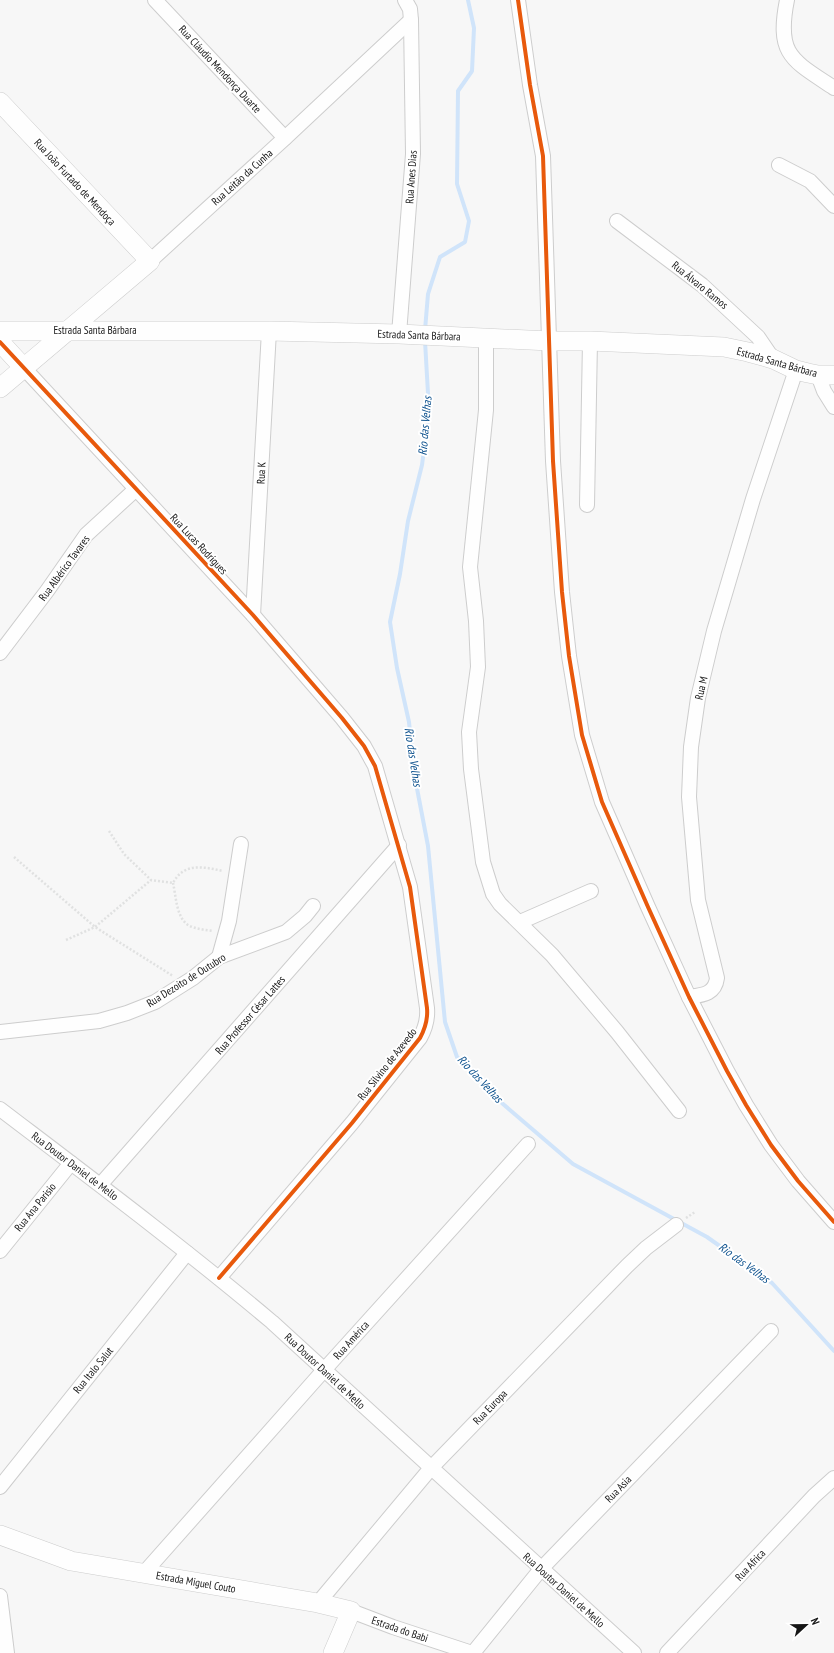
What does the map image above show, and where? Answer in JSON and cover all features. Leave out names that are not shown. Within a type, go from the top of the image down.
[{"type":"street","name":"Rua Cláudio Mendonça Duarte","points":[[155,0],[285,138]]},
{"type":"street","name":"Rua Anes Dias","points":[[402,334],[413,154],[411,20],[410,9],[405,0]]},
{"type":"street","points":[[518,0],[530,85],[543,156],[553,460],[562,592],[569,656],[582,735],[602,802],[689,997],[727,1071],[771,1145],[798,1181],[834,1222]]},
{"type":"street","points":[[787,0],[784,15],[784,39],[786,48],[793,59],[834,88]]},
{"type":"street","name":"Rua Leitão da Cunha","points":[[0,388],[150,261],[285,138],[411,20]]},
{"type":"street","name":"Rua João Furtado de Mendoça","points":[[0,102],[150,261]]},
{"type":"street","points":[[779,165],[810,181],[834,206]]},
{"type":"street","name":"Rua Álvaro Ramos","points":[[617,221],[713,295],[758,337],[773,359]]},
{"type":"street","name":"Estrada Santa Bárbara","points":[[0,331],[269,331],[402,334],[724,347],[773,359],[796,370],[826,375]]},
{"type":"street","name":"Rua K","points":[[253,615],[269,331]]},
{"type":"street","points":[[486,338],[486,410],[470,567],[476,621],[478,667],[469,732],[471,770],[483,862],[493,894],[500,904],[552,955],[679,1111]]},
{"type":"street","points":[[586,504],[590,341]]},
{"type":"street","name":"Rua Lucas Rodrigues","points":[[0,342],[253,615],[342,718],[364,746],[375,766]]},
{"type":"street","name":"Rua M","points":[[689,997],[703,995],[712,990],[716,985],[717,978],[698,900],[689,797],[691,747],[698,698],[714,630],[753,500],[796,370]]},
{"type":"street","points":[[826,375],[824,391],[834,407]]},
{"type":"street","name":"Rua Albérico Tavares","points":[[0,653],[86,536],[136,489]]},
{"type":"street","name":"Rua Silvino de Azevedo","points":[[219,1278],[352,1123],[420,1038],[425,1028],[428,1018],[410,887],[375,766]]},
{"type":"street","points":[[219,957],[226,933],[241,844]]},
{"type":"street","name":"Rua Professor César Lattes","points":[[101,1184],[399,845]]},
{"type":"street","points":[[520,922],[591,891]]},
{"type":"street","name":"Rua Dezoito de Outubro","points":[[0,1032],[99,1021],[127,1013],[155,1002],[185,983],[219,957],[286,932],[305,916],[313,906]]},
{"type":"street","name":"Rua Doutor Daniel de Mello","points":[[0,1109],[70,1163],[101,1184],[272,1322],[634,1653]]},
{"type":"street","name":"Rua América","points":[[144,1573],[324,1370],[528,1144]]},
{"type":"street","name":"Rua Ana Parisio","points":[[0,1251],[70,1163]]},
{"type":"street","name":"Rua Europa","points":[[318,1603],[431,1468],[627,1266],[646,1248],[682,1221]]},
{"type":"street","name":"Rua Italo Salut","points":[[0,1487],[187,1253]]},
{"type":"street","name":"Rua Asia","points":[[473,1653],[541,1569],[771,1331]]},
{"type":"street","name":"Rua Africa","points":[[667,1653],[814,1496],[834,1478]]},
{"type":"street","name":"Estrada Miguel Couto","points":[[1,1538],[71,1561],[318,1603],[351,1611]]},
{"type":"street","points":[[1,1604],[7,1653]]},
{"type":"street","points":[[333,1653],[351,1611]]},
{"type":"street","name":"Estrada do Babi","points":[[351,1611],[393,1627],[473,1653]]},
{"type":"path","points":[[108,831],[124,854],[152,880],[173,883]]},
{"type":"path","points":[[14,857],[95,927],[185,983]]},
{"type":"path","points":[[226,933],[199,929],[188,925],[182,919],[177,905],[173,883],[176,876],[186,868],[206,868],[235,874]]},
{"type":"path","points":[[66,940],[95,927],[152,880]]},
{"type":"path","points":[[682,1221],[695,1212]]},
{"type":"waterway","name":"Rio das Velhas","points":[[425,330],[428,294],[440,257],[465,242],[469,221],[457,184],[458,91],[472,71],[474,28],[468,0]]},
{"type":"waterway","name":"Rio das Velhas","points":[[425,341],[429,411],[422,465],[408,521],[400,574],[390,622],[397,668],[409,722],[415,778],[428,846],[445,1022],[457,1057],[503,1104],[573,1164],[707,1237],[772,1283],[834,1351]]},
{"type":"cycle path","points":[[518,0],[530,85],[543,156],[553,461],[562,592],[569,656],[582,735],[602,802],[689,997],[727,1071],[771,1145],[798,1181],[834,1222]]},
{"type":"cycle path","points":[[0,342],[253,615],[342,718],[364,746],[375,766],[410,887],[427,1008],[427,1019],[422,1034],[352,1123],[219,1278]]}]
